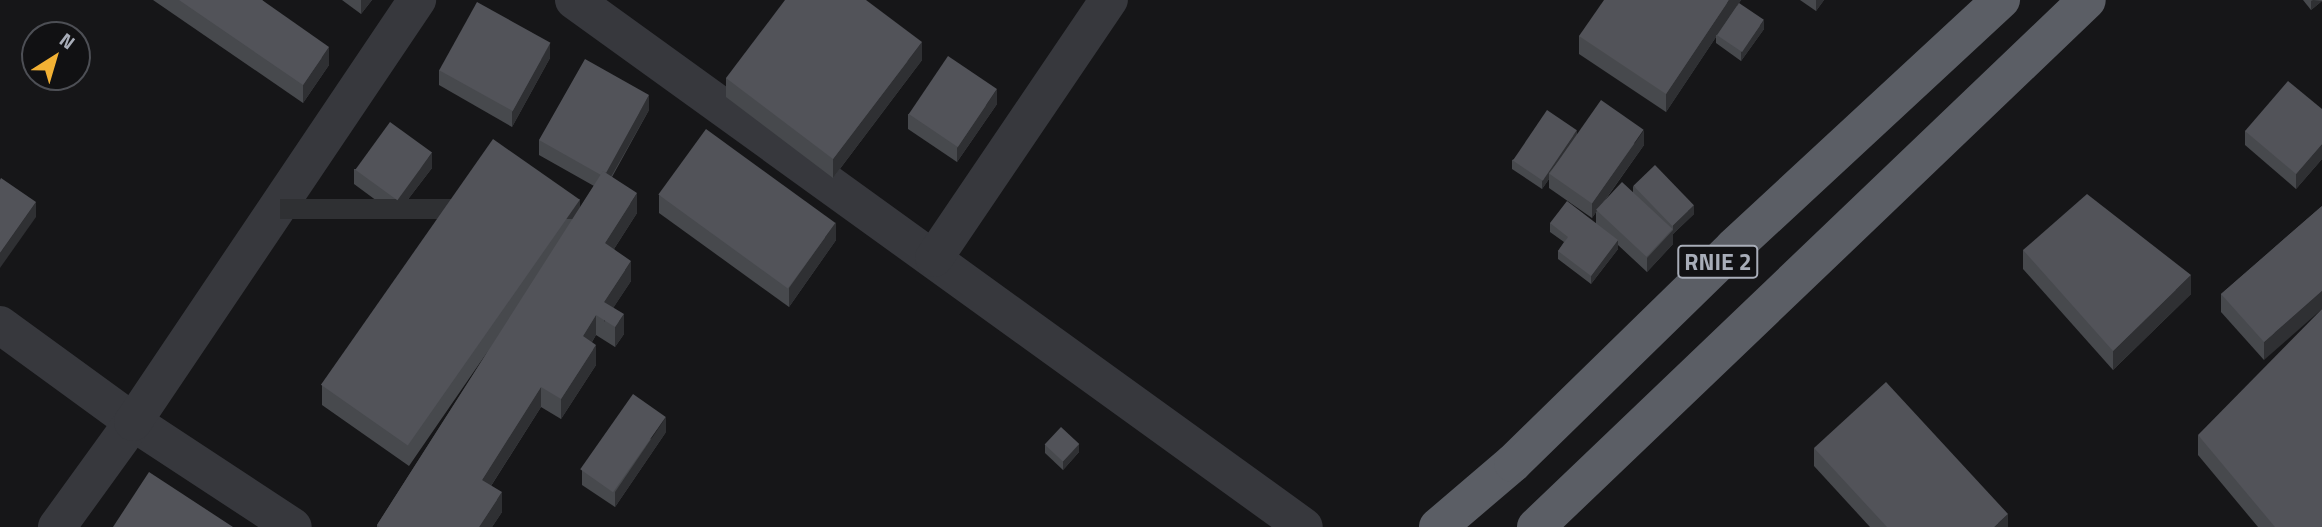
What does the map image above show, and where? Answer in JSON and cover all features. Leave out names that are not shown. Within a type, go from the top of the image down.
[{"type":"highway","name":"RNIE 2","points":[[1438,527],[1513,463],[1734,247],[2001,0]]},
{"type":"highway","name":"RNIE 2","points":[[1536,527],[2087,0]]},
{"type":"street","points":[[57,527],[133,422],[417,0]]},
{"type":"street","points":[[574,0],[1304,527]]},
{"type":"street","points":[[934,258],[1109,0]]},
{"type":"street","points":[[0,325],[133,422],[293,527]]},
{"type":"building","points":[[179,0],[262,0],[329,47],[303,85]]},
{"type":"building","points":[[785,0],[866,0],[922,42],[833,159],[726,78]]},
{"type":"building","points":[[1604,0],[1729,0],[1666,94],[1579,36]]},
{"type":"building","points":[[477,2],[550,43],[513,111],[439,70]]},
{"type":"building","points":[[1739,3],[1764,20],[1742,52],[1717,35]]},
{"type":"building","points":[[948,56],[997,89],[958,147],[909,114]]},
{"type":"building","points":[[585,59],[649,95],[606,173],[603,171],[601,175],[539,140]]},
{"type":"building","points":[[2288,81],[2322,109],[2322,144],[2296,174],[2245,131]]},
{"type":"building","points":[[1601,100],[1644,130],[1592,204],[1549,174]]},
{"type":"building","points":[[1547,110],[1577,130],[1543,181],[1513,161]]},
{"type":"building","points":[[390,122],[432,153],[397,200],[355,170]]},
{"type":"building","points":[[706,129],[835,223],[788,289],[658,195]]},
{"type":"building","points":[[493,139],[580,200],[408,446],[321,385]]},
{"type":"building","points":[[1655,165],[1694,205],[1672,226],[1633,186]]},
{"type":"building","points":[[603,171],[637,193],[605,243],[631,261],[604,302],[624,314],[615,327],[596,315],[583,336],[596,345],[561,399],[541,387],[482,480],[502,492],[479,527],[380,527],[377,525]]},
{"type":"building","points":[[1,178],[36,202],[0,253],[0,180]]},
{"type":"building","points":[[1622,182],[1672,229],[1647,257],[1596,210]]},
{"type":"building","points":[[2087,194],[2191,275],[2113,351],[2023,250]]},
{"type":"building","points":[[1567,201],[1618,240],[1591,276],[1558,251],[1568,237],[1550,223]]},
{"type":"building","points":[[2322,206],[2322,291],[2264,342],[2221,294]]},
{"type":"building","points":[[2322,309],[2322,527],[2275,527],[2198,435]]},
{"type":"building","points":[[1886,382],[2008,514],[1994,527],[1887,527],[1814,448]]},
{"type":"building","points":[[633,394],[666,417],[613,492],[580,469]]},
{"type":"building","points":[[1061,427],[1079,444],[1063,462],[1045,445]]},
{"type":"building","points":[[149,472],[233,527],[113,527]]}]
